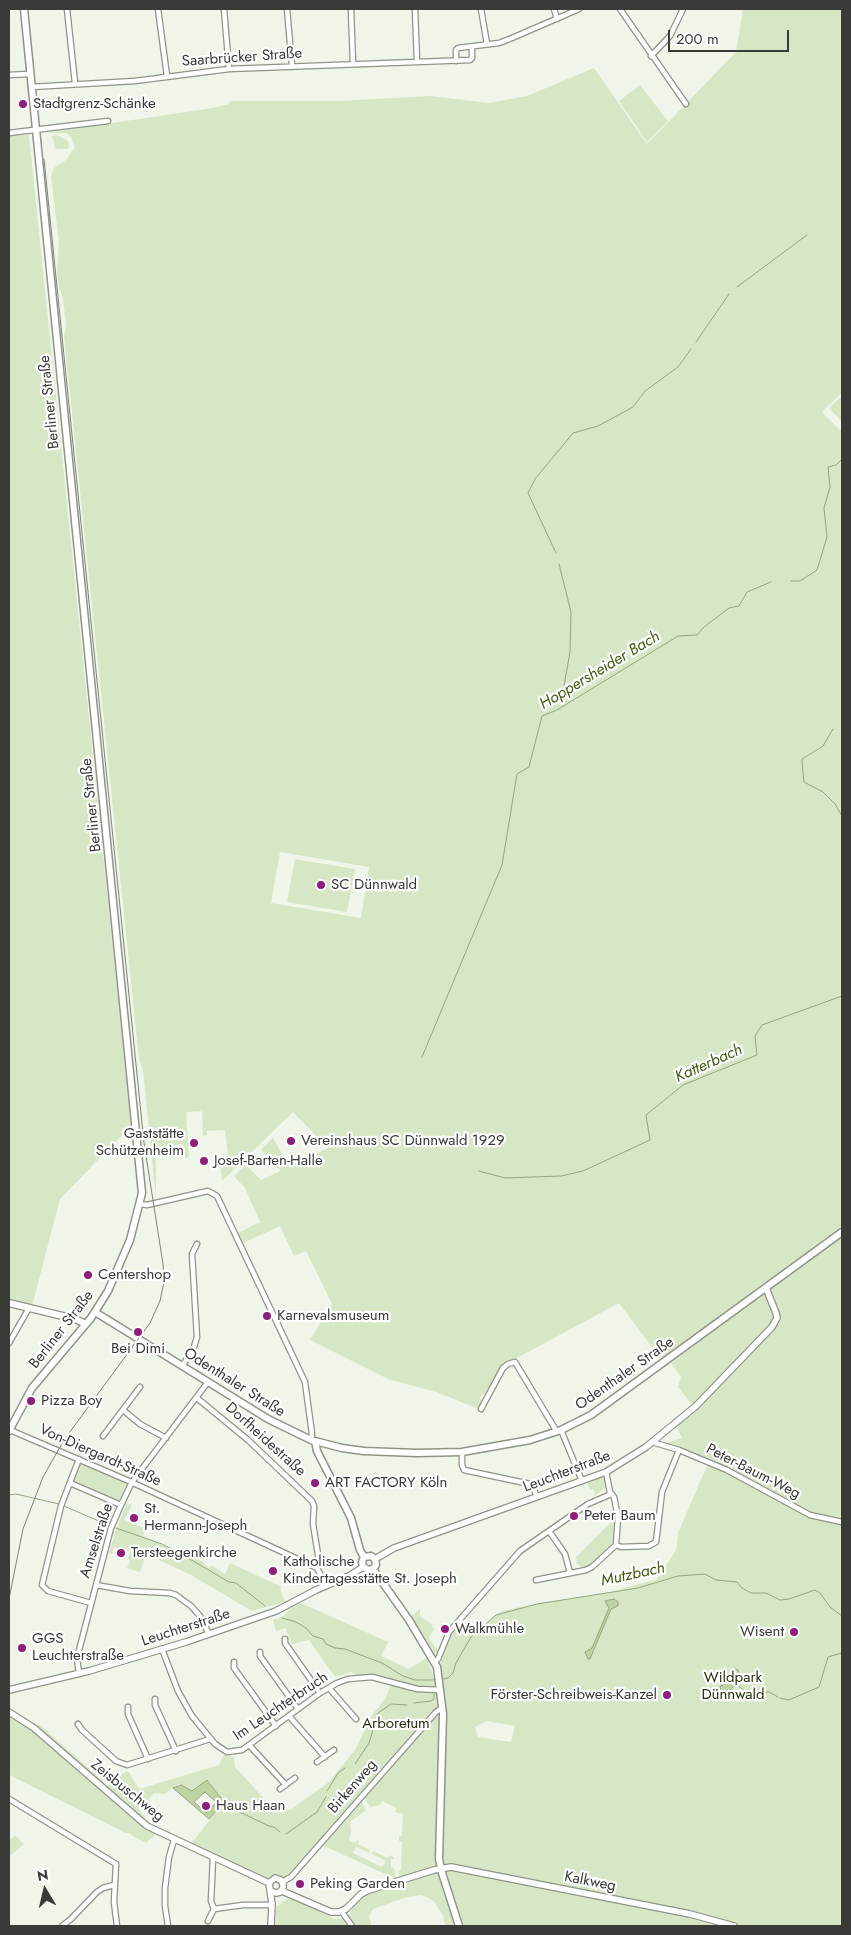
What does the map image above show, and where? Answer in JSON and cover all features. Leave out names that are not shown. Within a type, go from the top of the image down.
[{"type":"main road","name":"Berliner Straße","points":[[9,1430],[32,1388],[95,1312],[116,1275],[130,1240],[140,1204],[142,1187],[24,9]]},
{"type":"main road","name":"Odenthaler Straße","points":[[95,1312],[281,1427],[313,1440],[364,1451],[462,1452],[504,1446],[559,1431],[606,1406],[842,1232]]},
{"type":"main road","points":[[9,1303],[78,1320],[86,1324]]},
{"type":"main road","points":[[313,1440],[316,1451],[348,1512],[364,1558],[362,1562],[363,1567],[369,1570],[373,1569]]},
{"type":"main road","points":[[364,1558],[371,1556],[376,1559],[376,1565],[373,1569]]},
{"type":"main road","points":[[373,1569],[409,1620],[434,1662],[439,1679],[442,1708],[439,1856],[459,1926]]},
{"type":"street","points":[[67,9],[75,83]]},
{"type":"street","points":[[158,9],[167,76]]},
{"type":"street","points":[[224,9],[229,69]]},
{"type":"street","points":[[287,9],[292,66]]},
{"type":"street","points":[[351,9],[353,64]]},
{"type":"street","points":[[415,9],[417,62]]},
{"type":"street","points":[[482,9],[486,44]]},
{"type":"street","points":[[554,9],[557,19]]},
{"type":"street","points":[[472,47],[472,58],[470,60],[456,61],[456,50],[458,48],[478,46],[512,38],[579,9]]},
{"type":"street","points":[[620,9],[686,104]]},
{"type":"street","points":[[651,56],[670,36],[683,9]]},
{"type":"street","name":"Saarbrücker Straße","points":[[31,87],[135,80],[229,69],[456,61]]},
{"type":"street","points":[[9,75],[30,74]]},
{"type":"street","points":[[9,133],[108,121]]},
{"type":"street","points":[[140,1204],[147,1205],[203,1192],[213,1192],[221,1205],[305,1382],[313,1440]]},
{"type":"street","points":[[182,1366],[192,1350],[197,1337],[192,1254],[197,1244]]},
{"type":"street","name":"Leuchterstraße","points":[[376,1559],[394,1548],[582,1481],[622,1464],[696,1406],[772,1327],[777,1318],[766,1288]]},
{"type":"street","points":[[9,1343],[29,1308]]},
{"type":"street","points":[[481,1408],[504,1368],[508,1364],[515,1362],[559,1431],[582,1481]]},
{"type":"street","name":"Amselstraße","points":[[79,1674],[77,1658],[112,1526],[121,1505],[132,1482],[208,1382]]},
{"type":"street","points":[[103,1436],[140,1387]]},
{"type":"street","name":"Dorfheidestraße","points":[[197,1398],[248,1440],[314,1504],[313,1524],[319,1561],[316,1568]]},
{"type":"street","points":[[122,1410],[140,1424],[166,1438]]},
{"type":"street","name":"Von-Diergardt-Straße","points":[[9,1430],[132,1482],[316,1568]]},
{"type":"street","name":"Peter-Baum-Weg","points":[[652,1442],[679,1450],[727,1470],[810,1515],[842,1522]]},
{"type":"street","points":[[616,1545],[622,1547],[649,1546],[656,1542],[662,1492],[679,1450]]},
{"type":"street","points":[[462,1452],[464,1470],[530,1484],[537,1497]]},
{"type":"street","points":[[79,1459],[62,1505],[42,1585],[48,1591],[92,1603]]},
{"type":"street","points":[[536,1580],[592,1567],[616,1545],[618,1517],[606,1472]]},
{"type":"street","points":[[70,1483],[121,1505]]},
{"type":"street","points":[[434,1662],[441,1653],[449,1632],[520,1551],[588,1504],[606,1497],[610,1492]]},
{"type":"street","points":[[549,1531],[565,1554],[570,1573]]},
{"type":"street","name":"Leuchterstraße","points":[[9,1690],[79,1674],[276,1611],[363,1567]]},
{"type":"street","points":[[316,1568],[326,1585]]},
{"type":"street","points":[[96,1585],[130,1591],[176,1595],[192,1606],[200,1616],[209,1634]]},
{"type":"street","points":[[285,1639],[285,1643],[320,1693]]},
{"type":"street","name":"Im Leuchterbruch","points":[[162,1649],[181,1698],[192,1716],[210,1739],[227,1752],[238,1752],[320,1693],[348,1679],[372,1677],[416,1689],[440,1690]]},
{"type":"street","points":[[260,1652],[260,1656],[298,1709]]},
{"type":"street","points":[[234,1662],[234,1668],[276,1726]]},
{"type":"street","points":[[329,1688],[356,1719]]},
{"type":"street","points":[[155,1699],[155,1705],[176,1751]]},
{"type":"street","points":[[128,1707],[128,1714],[148,1759]]},
{"type":"street","name":"Birkenweg","points":[[282,1882],[291,1877],[436,1712],[442,1708]]},
{"type":"street","name":"Zeisbuschweg","points":[[9,1712],[34,1728],[141,1822],[174,1840],[269,1883]]},
{"type":"street","points":[[289,1716],[325,1757]]},
{"type":"street","points":[[78,1724],[82,1730],[116,1761],[127,1765],[210,1739]]},
{"type":"street","points":[[249,1745],[286,1785]]},
{"type":"street","points":[[317,1762],[334,1750]]},
{"type":"street","points":[[280,1789],[295,1778]]},
{"type":"street","points":[[9,1799],[113,1861],[116,1867],[114,1885],[117,1926]]},
{"type":"street","points":[[168,1926],[165,1888],[169,1856],[174,1840]]},
{"type":"street","points":[[208,1921],[214,1910],[211,1901],[212,1858]]},
{"type":"street","name":"Kalkweg","points":[[342,1912],[368,1890],[441,1868],[459,1868],[685,1913],[734,1926]]},
{"type":"street","points":[[271,1926],[272,1904],[269,1883],[275,1878],[282,1882],[284,1886],[272,1904]]},
{"type":"street","points":[[62,1926],[73,1922],[97,1892],[114,1885]]},
{"type":"street","points":[[271,1891],[280,1892],[330,1912],[342,1912],[352,1926]]},
{"type":"street","points":[[214,1910],[243,1905],[272,1904]]},
{"type":"green space","points":[[743,9],[842,9],[842,392],[822,412],[842,432],[842,1226],[661,1359],[619,1303],[515,1359],[506,1361],[489,1388],[480,1398],[483,1402],[479,1409],[436,1392],[388,1379],[310,1340],[332,1304],[306,1251],[294,1256],[280,1226],[243,1243],[238,1233],[260,1222],[245,1188],[234,1176],[246,1165],[261,1180],[281,1171],[261,1150],[273,1138],[289,1167],[328,1148],[293,1112],[222,1181],[220,1157],[228,1156],[225,1130],[207,1131],[207,1135],[203,1136],[202,1111],[186,1112],[189,1157],[185,1158],[184,1146],[181,1144],[161,1149],[158,1152],[153,1145],[153,1149],[158,1153],[156,1156],[156,1199],[143,1070],[139,1059],[64,336],[66,325],[57,271],[59,243],[51,176],[54,168],[66,160],[75,147],[71,137],[66,133],[45,133],[213,108],[229,104],[230,101],[338,101],[430,96],[489,103],[527,96],[594,68],[647,144],[736,52]],"holes":[[[280,852],[369,867],[361,918],[271,903]]]},
{"type":"green space","points":[[640,85],[668,121],[647,142],[619,101]]},
{"type":"green space","points":[[29,135],[131,1126],[60,1199],[32,1306],[9,1300],[9,136]]},
{"type":"green space","points":[[57,135],[67,140],[69,144],[68,149],[55,149],[53,139],[50,137]]},
{"type":"green space","points":[[842,396],[842,422],[829,408]]},
{"type":"green space","name":"SC Dünnwald","points":[[295,859],[355,869],[347,912],[287,902]]},
{"type":"green space","points":[[842,1236],[842,1926],[445,1926],[443,1916],[434,1901],[422,1895],[407,1897],[373,1909],[369,1916],[372,1926],[276,1926],[276,1907],[287,1899],[292,1898],[334,1919],[348,1918],[354,1905],[369,1893],[428,1875],[400,1877],[398,1871],[401,1870],[402,1841],[399,1841],[399,1836],[402,1836],[403,1814],[395,1812],[397,1808],[382,1801],[380,1805],[370,1807],[364,1797],[361,1801],[366,1810],[350,1822],[351,1833],[349,1840],[356,1843],[357,1840],[359,1841],[358,1844],[370,1850],[369,1853],[356,1847],[353,1853],[382,1867],[386,1861],[372,1854],[373,1851],[388,1858],[390,1855],[394,1859],[391,1859],[391,1867],[394,1868],[396,1879],[318,1843],[281,1886],[190,1845],[224,1802],[207,1779],[192,1791],[179,1784],[165,1794],[154,1793],[140,1811],[145,1817],[143,1820],[106,1788],[125,1772],[129,1772],[139,1789],[219,1765],[224,1755],[234,1757],[235,1767],[267,1802],[290,1810],[329,1782],[355,1750],[372,1715],[385,1699],[391,1685],[396,1681],[382,1676],[356,1675],[352,1672],[335,1677],[309,1640],[292,1644],[285,1628],[276,1631],[273,1620],[284,1616],[290,1609],[301,1603],[388,1642],[381,1656],[409,1669],[427,1658],[434,1678],[442,1677],[440,1665],[449,1639],[461,1623],[474,1634],[495,1615],[507,1610],[611,1592],[657,1579],[676,1550],[678,1533],[709,1461],[667,1443],[682,1438],[676,1426],[782,1320],[769,1290]],"holes":[[[487,1721],[515,1726],[511,1742],[478,1737],[475,1727]]]},
{"type":"green space","points":[[765,1292],[774,1312],[772,1324],[693,1406],[678,1387],[681,1377],[671,1363]]},
{"type":"green space","points":[[82,1463],[125,1482],[127,1485],[119,1500],[73,1482],[79,1464]]},
{"type":"green space","points":[[602,1477],[605,1479],[606,1487],[593,1497],[595,1494],[593,1489],[590,1490],[587,1483]]},
{"type":"green space","points":[[127,1503],[132,1505],[124,1520],[146,1529],[143,1536],[204,1562],[209,1568],[211,1565],[225,1574],[230,1563],[282,1587],[280,1589],[285,1602],[252,1611],[191,1575],[146,1554],[140,1572],[127,1568],[130,1560],[128,1559],[130,1551],[114,1547],[112,1554],[109,1553]]},
{"type":"green space","points":[[615,1521],[614,1540],[611,1546],[589,1566],[582,1567],[575,1562],[578,1560],[575,1558],[611,1522]]},
{"type":"green space","points":[[420,1609],[420,1616],[433,1625],[434,1629],[429,1638],[438,1651],[436,1655],[411,1616]]},
{"type":"green space","points":[[9,1716],[26,1725],[130,1817],[156,1834],[146,1843],[130,1833],[126,1833],[9,1775]]},
{"type":"green space","points":[[39,1724],[105,1783],[102,1786],[40,1730],[37,1726]]},
{"type":"green space","points":[[15,1835],[24,1844],[9,1857],[9,1841]]},
{"type":"shaded area","points":[[614,1599],[618,1602],[618,1606],[611,1609],[590,1659],[588,1659],[585,1652],[592,1648],[609,1608],[605,1601]]},
{"type":"shaded area","points":[[735,1669],[739,1673],[733,1677],[735,1681],[734,1686],[727,1693],[721,1692],[720,1686],[723,1685]]},
{"type":"shaded area","points":[[207,1780],[224,1802],[209,1819],[173,1788],[181,1785],[192,1791]],"holes":[[[205,1792],[216,1802],[207,1813],[194,1802]]]},
{"type":"waterway","points":[[737,287],[807,235]]},
{"type":"waterway","points":[[696,342],[729,294]]},
{"type":"waterway","points":[[556,553],[528,493],[535,479],[573,433],[598,426],[633,407],[645,391],[678,367],[691,349]]},
{"type":"waterway","name":"Hoppersheider Bach","points":[[791,581],[800,581],[817,570],[827,537],[824,508],[830,487],[828,467],[836,465],[842,459]]},
{"type":"waterway","points":[[559,564],[571,612],[570,652],[562,697]]},
{"type":"waterway","name":"Hoppersheider Bach","points":[[422,1057],[502,865],[517,774],[529,767],[542,716],[557,710],[678,636],[697,635],[704,627],[729,608],[739,606],[747,592],[771,582]]},
{"type":"waterway","points":[[833,729],[823,746],[802,759],[803,773],[804,782],[823,792],[835,804],[842,816]]},
{"type":"waterway","name":"Katterbach","points":[[479,1171],[505,1178],[561,1176],[583,1171],[650,1140],[646,1115],[683,1085],[757,1055],[755,1036],[762,1025],[842,996]]},
{"type":"waterway","name":"Mutzbach","points":[[9,1495],[16,1494],[59,1504]]},
{"type":"waterway","name":"Mutzbach","points":[[64,1506],[108,1525]]},
{"type":"waterway","name":"Mutzbach","points":[[116,1528],[162,1544],[229,1582],[236,1583],[265,1606]]},
{"type":"waterway","name":"Mutzbach","points":[[443,1679],[448,1678],[453,1673],[456,1663],[471,1637],[496,1615],[537,1604],[638,1588],[678,1576],[705,1574],[716,1580],[737,1582],[742,1588],[751,1593],[766,1593],[780,1600],[789,1599],[815,1590],[820,1593],[830,1607],[842,1616]]},
{"type":"waterway","name":"Mutzbach","points":[[282,1618],[296,1622],[306,1628],[313,1636],[323,1639],[326,1644],[382,1663],[403,1676],[415,1680],[434,1680]]},
{"type":"waterway","points":[[780,1698],[789,1700],[819,1687],[828,1657],[842,1653]]},
{"type":"waterway","points":[[734,1683],[748,1693],[769,1692],[778,1697]]},
{"type":"waterway","points":[[414,1703],[431,1701],[434,1699],[434,1694]]},
{"type":"waterway","points":[[355,1764],[369,1743],[378,1713],[391,1704],[407,1705]]},
{"type":"waterway","points":[[327,1791],[338,1773],[345,1768]]},
{"type":"waterway","points":[[286,1834],[317,1812],[326,1797]]},
{"type":"waterway","points":[[227,1806],[274,1827],[280,1832]]},
{"type":"tram line","points":[[9,1599],[23,1529],[43,1477],[64,1440],[150,1323],[160,1301],[164,1282],[163,1264],[144,1143],[44,159]]},
{"type":"place","name":"Stadtgrenz-Schänke","points":[[23,104]]},
{"type":"place","name":"SC Dünnwald","points":[[321,885]]},
{"type":"place","name":"Vereinshaus SC Dünnwald 1929","points":[[291,1141]]},
{"type":"place","name":"Gaststätte Schützenheim","points":[[194,1143]]},
{"type":"place","name":"Josef-Barten-Halle","points":[[204,1161]]},
{"type":"place","name":"Centershop","points":[[88,1275]]},
{"type":"place","name":"Karnevalsmuseum","points":[[267,1316]]},
{"type":"place","name":"Bei Dimi","points":[[138,1332]]},
{"type":"place","name":"Pizza Boy","points":[[31,1401]]},
{"type":"place","name":"ART FACTORY Köln","points":[[315,1483]]},
{"type":"place","name":"Peter Baum","points":[[574,1516]]},
{"type":"place","name":"St. Hermann-Joseph","points":[[134,1518]]},
{"type":"place","name":"Tersteegenkirche","points":[[121,1553]]},
{"type":"place","name":"Katholische Kindertagesstätte St. Joseph","points":[[273,1571]]},
{"type":"place","name":"Walkmühle","points":[[445,1629]]},
{"type":"place","name":"Wisent","points":[[794,1632]]},
{"type":"place","name":"GGS Leuchterstraße","points":[[22,1648]]},
{"type":"place","name":"Förster-Schreibweis-Kanzel","points":[[667,1695]]},
{"type":"place","name":"Haus Haan","points":[[206,1806]]},
{"type":"place","name":"Peking Garden","points":[[300,1884]]},
{"type":"park label","name":"Wildpark Dünnwald","points":[[733,1686]]},
{"type":"park label","name":"Arboretum","points":[[396,1724]]}]
